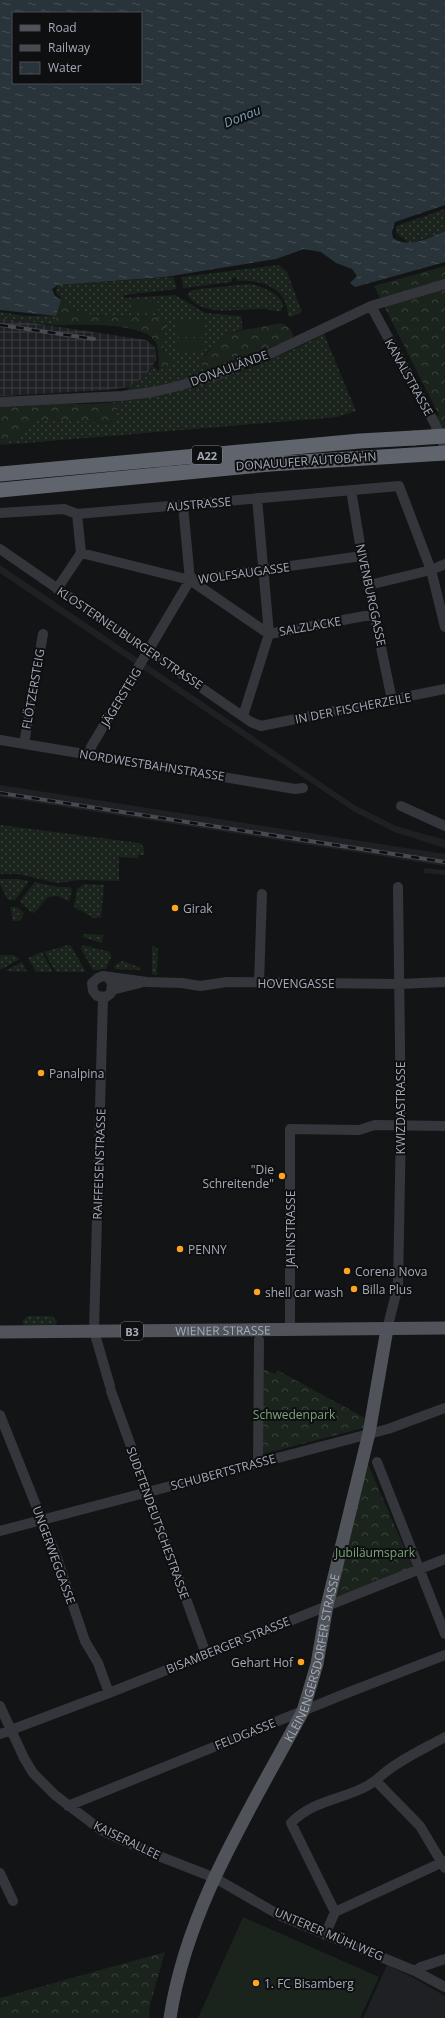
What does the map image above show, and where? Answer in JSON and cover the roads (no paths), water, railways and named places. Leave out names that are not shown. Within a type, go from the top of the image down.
[{"type":"highway","name":"DONAUUFER AUTOBAHN","points":[[0,474],[360,441],[445,436]]},
{"type":"highway","name":"DONAUUFER AUTOBAHN","points":[[0,490],[200,470],[445,453]]},
{"type":"main road","name":"WIENER STRASSE","points":[[0,1332],[445,1328]]},
{"type":"main road","name":"KLEINENGERSDORFER STRASSE","points":[[170,2018],[185,1953],[215,1878],[303,1711],[317,1664],[327,1606],[369,1433],[387,1329]]},
{"type":"street","name":"DONAULÄNDE","points":[[0,402],[122,396],[153,392],[178,386],[214,376],[267,354],[370,306],[445,284]]},
{"type":"street","name":"KANALSTRASSE","points":[[370,306],[432,419],[445,448]]},
{"type":"street","name":"AUSTRASSE","points":[[0,514],[64,509],[77,514],[399,486],[431,570]]},
{"type":"street","name":"NIVENBURGGASSE","points":[[351,490],[362,556],[392,700]]},
{"type":"street","points":[[243,716],[269,634],[262,571],[257,498]]},
{"type":"street","points":[[183,505],[190,580]]},
{"type":"street","points":[[57,589],[81,553],[77,514]]},
{"type":"street","name":"KLOSTERNEUBURGER STRASSE","points":[[0,549],[243,716],[261,726]]},
{"type":"street","name":"WOLFSAUGASSE","points":[[81,553],[190,580],[362,556]]},
{"type":"street","points":[[369,585],[431,570],[445,564]]},
{"type":"street","points":[[431,570],[445,627]]},
{"type":"street","name":"SALZLACKE","points":[[190,580],[269,634],[375,614]]},
{"type":"street","name":"JÄGERSTEIG","points":[[89,755],[91,747],[190,580]]},
{"type":"street","name":"FLÖTZERSTEIG","points":[[24,744],[43,634]]},
{"type":"street","name":"IN DER FISCHERZEILE","points":[[261,726],[445,689]]},
{"type":"street","name":"NORDWESTBAHNSTRASSE","points":[[0,740],[295,789],[303,788]]},
{"type":"street","points":[[401,806],[445,826]]},
{"type":"street","name":"KWIZDASTRASSE","points":[[387,1329],[398,1286],[401,1125],[398,887]]},
{"type":"street","points":[[259,983],[262,894]]},
{"type":"street","name":"HOVENGASSE","points":[[103,997],[94,993],[92,984],[100,977],[124,978],[147,982],[182,983],[200,986],[227,982],[399,984],[445,982]]},
{"type":"street","points":[[103,997],[110,995],[112,990],[112,984],[108,978]]},
{"type":"street","name":"HOVENGASSE","points":[[112,990],[147,982]]},
{"type":"street","name":"RAIFFEISENSTRASSE","points":[[94,1331],[103,997]]},
{"type":"street","name":"JAHNSTRASSE","points":[[290,1329],[290,1130],[359,1130],[375,1125],[401,1125]]},
{"type":"street","points":[[401,1125],[445,1126]]},
{"type":"street","name":"SUDETENDEUTSCHESTRASSE","points":[[94,1331],[110,1388],[206,1654]]},
{"type":"street","points":[[258,1463],[259,1340]]},
{"type":"street","name":"SCHUBERTSTRASSE","points":[[0,1532],[388,1429],[445,1408]]},
{"type":"street","name":"UNGERWEGGASSE","points":[[0,1415],[57,1558],[85,1641],[98,1663],[109,1693]]},
{"type":"street","points":[[377,1462],[445,1634]]},
{"type":"street","name":"BISAMBERGER STRASSE","points":[[0,1734],[109,1693],[445,1559]]},
{"type":"street","name":"FELDGASSE","points":[[68,1806],[445,1655]]},
{"type":"street","name":"KAISERALLEE","points":[[0,1706],[24,1758],[34,1772],[68,1806],[101,1830],[146,1851],[215,1878]]},
{"type":"street","points":[[336,1912],[292,1823],[299,1816],[335,1798],[351,1794],[376,1780],[398,1762],[445,1737]]},
{"type":"street","points":[[326,1935],[336,1912],[444,1864],[420,1826],[376,1780]]},
{"type":"street","points":[[1,1878],[13,1901]]},
{"type":"street","name":"UNTERER MÜHLWEG","points":[[215,1878],[281,1916],[415,1971],[445,1988]]},
{"type":"street","points":[[415,1971],[421,1967],[445,1959]]},
{"type":"water","name":"Donau","points":[[0,0],[445,0],[445,205],[395,222],[392,232],[393,238],[406,243],[426,239],[445,231],[445,262],[355,287],[350,283],[357,276],[352,269],[336,263],[321,252],[304,249],[276,259],[165,277],[58,285],[52,289],[55,296],[61,300],[56,316],[0,310]]},
{"type":"railway","points":[[0,325],[94,339]]},
{"type":"railway","points":[[0,793],[445,862]]},
{"type":"place","name":"Girak","points":[[175,908]]},
{"type":"place","name":"Panalpina","points":[[41,1073]]},
{"type":"place","name":"\"Die Schreitende\"","points":[[282,1176]]},
{"type":"place","name":"PENNY","points":[[180,1249]]},
{"type":"place","name":"Corena Nova","points":[[347,1271]]},
{"type":"place","name":"Billa Plus","points":[[354,1289]]},
{"type":"place","name":"shell car wash","points":[[257,1292]]},
{"type":"place","name":"Gehart Hof","points":[[301,1662]]},
{"type":"place","name":"1. FC Bisamberg","points":[[256,1983]]},
{"type":"park label","name":"Schwedenpark","points":[[294,1414]]},
{"type":"park label","name":"Jubiläumspark","points":[[375,1552]]}]
